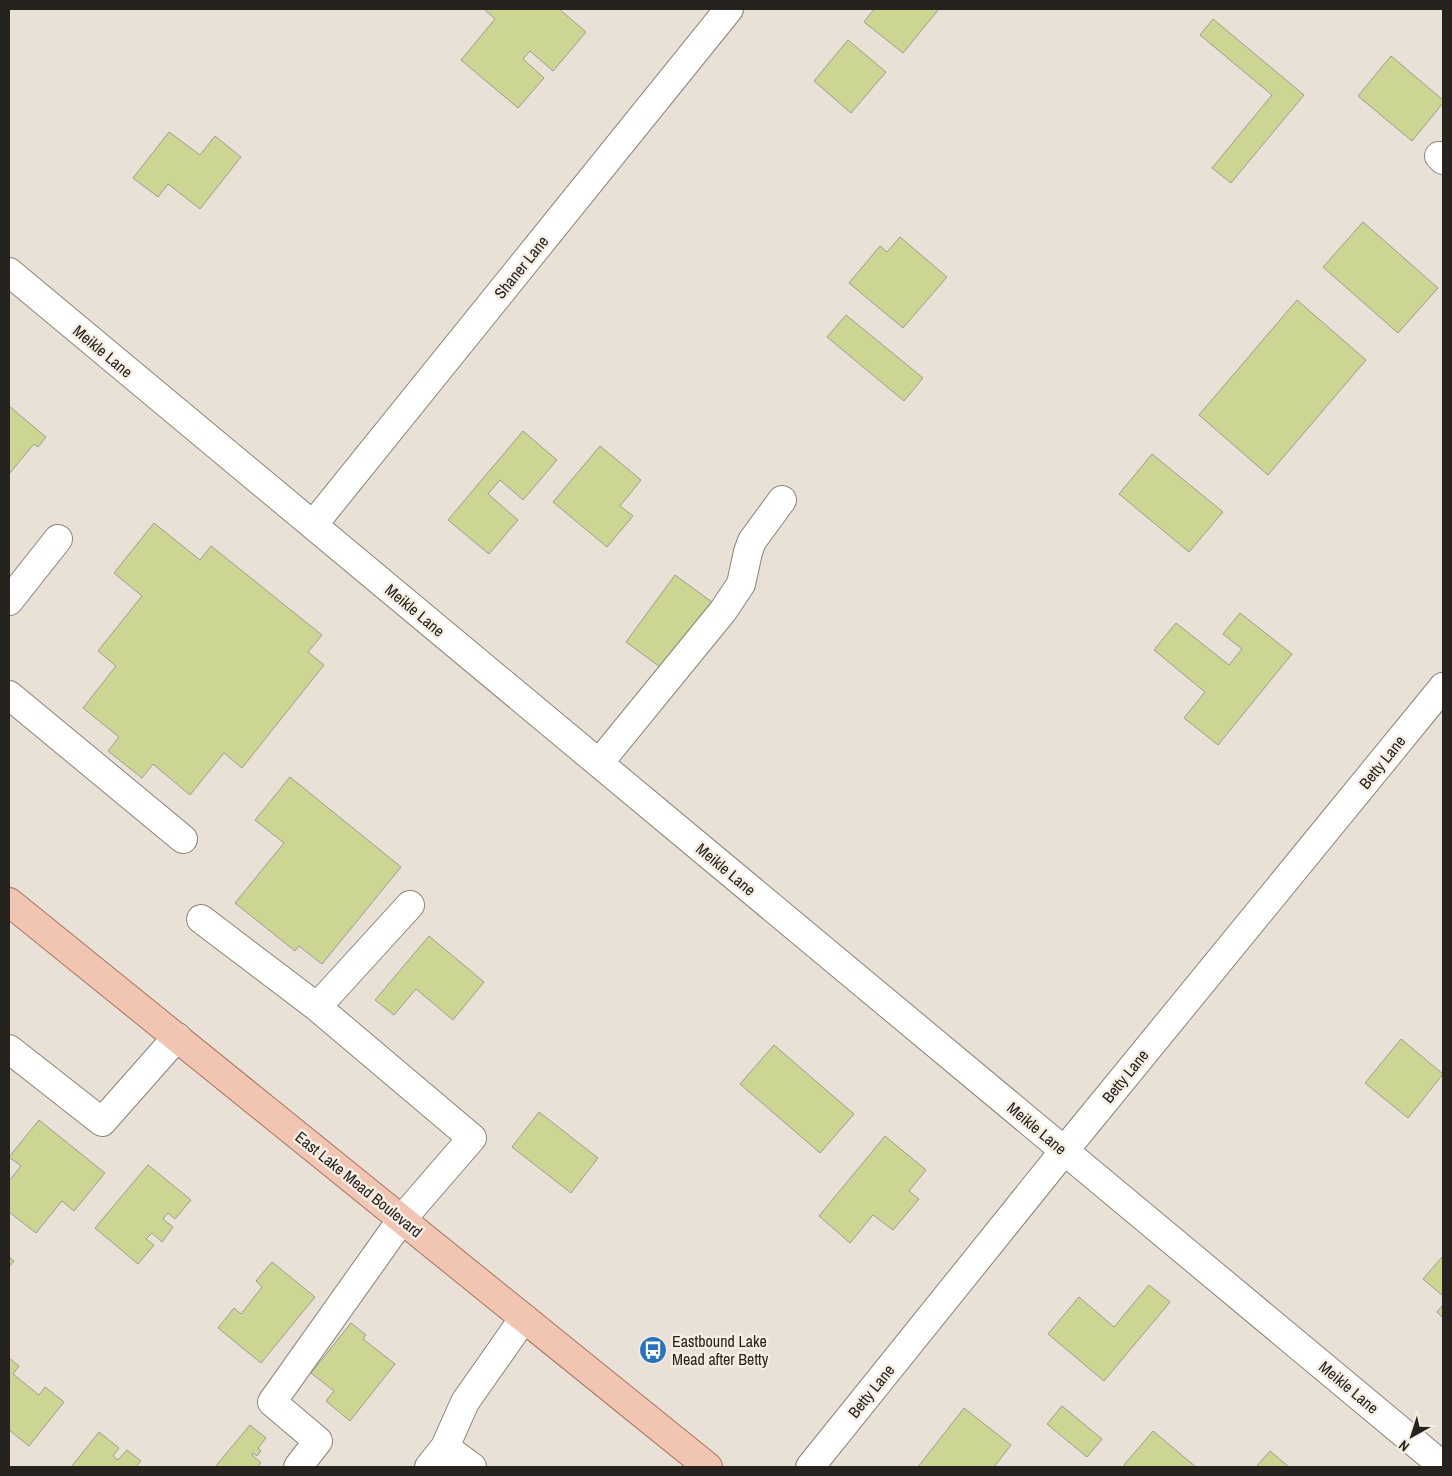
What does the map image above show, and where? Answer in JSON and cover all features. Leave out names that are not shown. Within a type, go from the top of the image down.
[{"type":"main road","name":"East Lake Mead Boulevard","points":[[9,902],[708,1467]]},
{"type":"street","name":"Shaner Lane","points":[[313,525],[729,9]]},
{"type":"street","name":"Meikle Lane","points":[[9,272],[1443,1466]]},
{"type":"street","points":[[599,764],[723,611],[741,584],[752,541],[782,500]]},
{"type":"street","points":[[9,601],[58,539]]},
{"type":"street","name":"Betty Lane","points":[[810,1467],[1064,1151],[1443,687]]},
{"type":"street","points":[[9,695],[183,839]]},
{"type":"street","points":[[317,1007],[410,905]]},
{"type":"street","points":[[201,919],[317,1007],[472,1138],[402,1219],[272,1402],[318,1441],[298,1467]]},
{"type":"street","points":[[9,1049],[102,1122],[177,1037]]},
{"type":"street","points":[[472,1467],[437,1457],[465,1402],[524,1318]]},
{"type":"building","points":[[486,9],[559,9],[586,32],[553,71],[530,51],[523,59],[544,78],[518,108],[461,60],[495,19]]},
{"type":"building","points":[[874,9],[939,9],[903,53],[864,22]]},
{"type":"building","points":[[1213,19],[1304,95],[1231,183],[1212,168],[1272,95],[1200,35]]},
{"type":"building","points":[[848,40],[886,72],[851,113],[814,81]]},
{"type":"building","points":[[1391,56],[1443,100],[1443,103],[1412,141],[1358,96]]},
{"type":"building","points":[[169,132],[200,155],[215,136],[241,157],[200,209],[168,184],[158,197],[133,178]]},
{"type":"building","points":[[1363,222],[1438,288],[1398,333],[1323,267]]},
{"type":"building","points":[[900,237],[947,277],[903,328],[849,283],[880,246],[887,252]]},
{"type":"building","points":[[1297,300],[1366,360],[1268,475],[1199,415]]},
{"type":"building","points":[[846,315],[923,378],[904,401],[827,337]]},
{"type":"building","points":[[9,406],[46,437],[38,447],[34,444],[9,474]]},
{"type":"building","points":[[523,431],[557,460],[523,500],[500,480],[488,494],[518,520],[489,554],[448,520]]},
{"type":"building","points":[[600,446],[641,480],[620,506],[633,516],[607,547],[553,502]]},
{"type":"building","points":[[1152,454],[1223,512],[1189,552],[1119,494]]},
{"type":"building","points":[[154,523],[200,560],[211,546],[322,635],[308,652],[324,665],[242,768],[224,753],[190,795],[153,764],[142,778],[108,751],[119,737],[83,708],[116,666],[98,651],[142,596],[114,573]]},
{"type":"building","points":[[675,575],[716,605],[667,672],[626,642]]},
{"type":"building","points":[[1240,613],[1292,654],[1218,745],[1184,718],[1205,692],[1154,650],[1176,623],[1229,665],[1242,649],[1223,634]]},
{"type":"building","points":[[290,777],[401,867],[322,964],[299,946],[295,951],[235,903],[284,843],[255,820]]},
{"type":"building","points":[[429,936],[484,982],[453,1020],[416,989],[394,1015],[375,1000]]},
{"type":"building","points":[[1401,1039],[1443,1074],[1408,1118],[1365,1083]]},
{"type":"building","points":[[774,1045],[854,1114],[820,1153],[740,1084]]},
{"type":"building","points":[[539,1112],[598,1158],[571,1193],[512,1147]]},
{"type":"building","points":[[39,1120],[105,1173],[74,1211],[62,1201],[36,1233],[9,1212],[9,1181],[21,1166],[9,1157]]},
{"type":"building","points":[[885,1136],[926,1170],[909,1191],[919,1199],[893,1230],[873,1215],[850,1243],[819,1216]]},
{"type":"building","points":[[148,1165],[191,1200],[175,1219],[168,1213],[163,1219],[173,1227],[162,1242],[152,1233],[146,1239],[154,1245],[138,1264],[95,1228]]},
{"type":"building","points":[[1443,1256],[1443,1296],[1423,1279]]},
{"type":"building","points":[[9,1257],[14,1261],[9,1267]]},
{"type":"building","points":[[272,1262],[315,1297],[261,1363],[218,1328],[234,1308],[241,1314],[262,1287],[256,1281]]},
{"type":"building","points":[[1149,1285],[1170,1302],[1104,1381],[1048,1334],[1079,1297],[1114,1327]]},
{"type":"building","points":[[1443,1305],[1443,1318],[1437,1312]]},
{"type":"building","points":[[351,1323],[366,1335],[363,1339],[395,1364],[350,1421],[326,1401],[334,1391],[311,1373]]},
{"type":"building","points":[[9,1358],[19,1366],[13,1374],[39,1395],[45,1387],[64,1402],[29,1446],[9,1430]]},
{"type":"building","points":[[1062,1406],[1102,1439],[1087,1457],[1047,1424]]},
{"type":"building","points":[[964,1408],[1011,1445],[994,1467],[918,1467]]},
{"type":"building","points":[[250,1425],[266,1438],[258,1448],[261,1451],[257,1456],[253,1453],[252,1455],[261,1463],[257,1467],[215,1467]]},
{"type":"building","points":[[1153,1431],[1196,1467],[1126,1467],[1124,1465]]},
{"type":"building","points":[[99,1432],[119,1448],[113,1456],[118,1460],[127,1450],[141,1461],[136,1467],[71,1467]]},
{"type":"building","points":[[1270,1451],[1289,1467],[1256,1467]]},
{"type":"place","name":"Eastbound Lake Mead after Betty","points":[[653,1350]]}]
